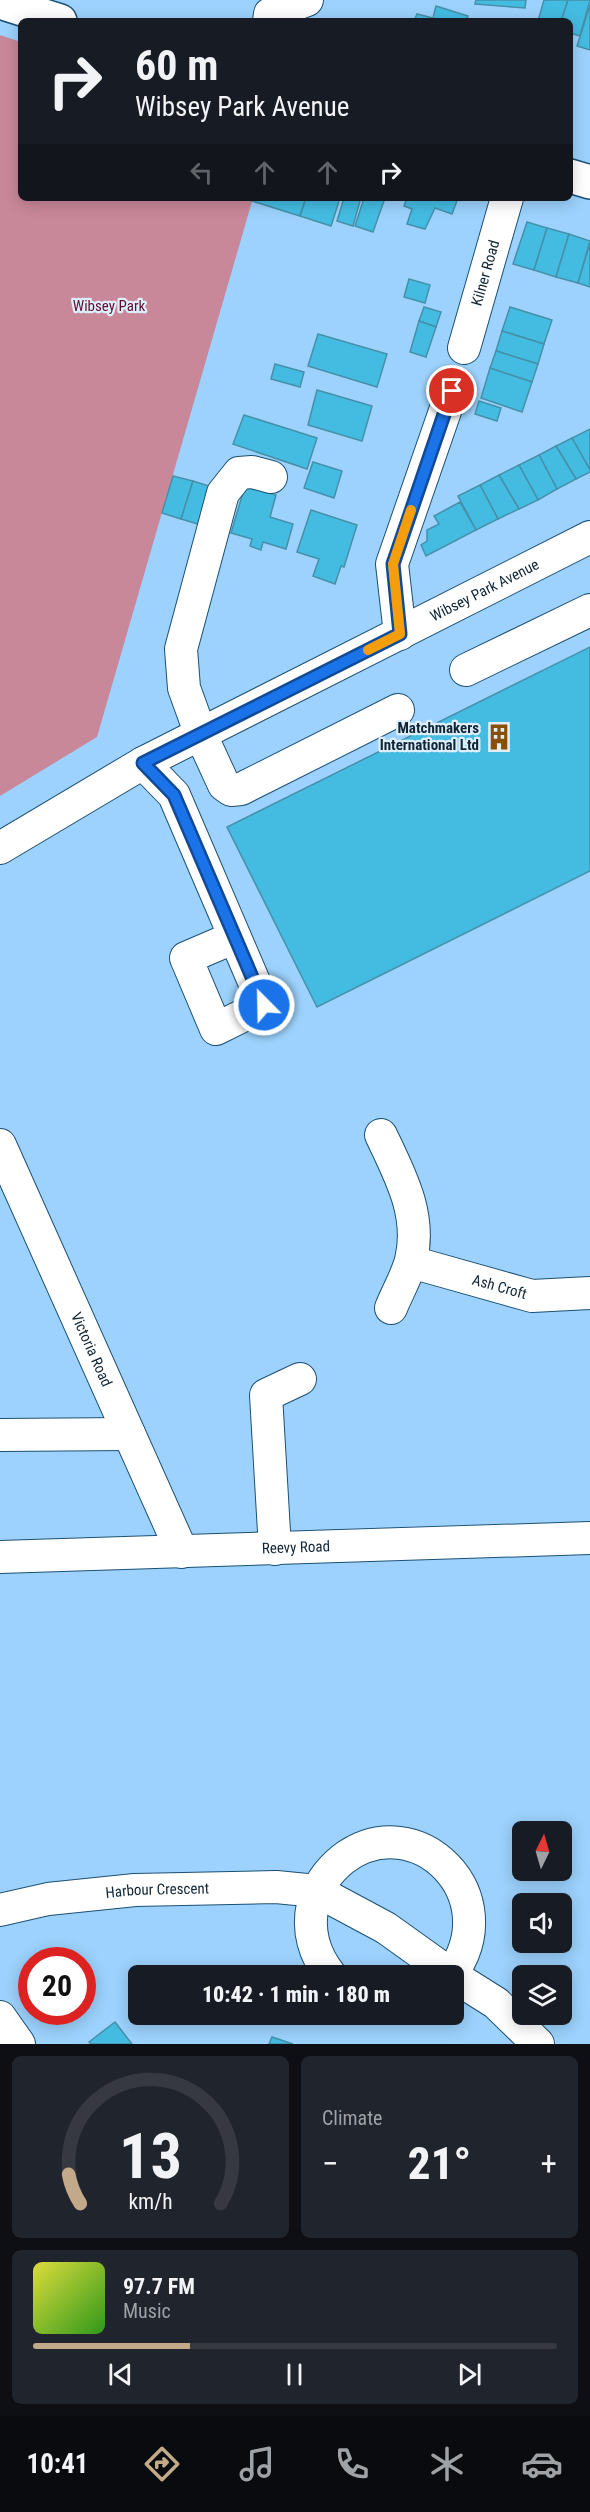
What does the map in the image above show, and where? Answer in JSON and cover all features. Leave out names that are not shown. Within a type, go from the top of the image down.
[{"type":"main road","points":[[0,2],[51,18]]},
{"type":"main road","points":[[573,177],[590,182]]},
{"type":"street","points":[[268,12],[307,0]]},
{"type":"street","name":"Kilner Road","points":[[464,348],[506,201]]},
{"type":"street","points":[[400,634],[393,564],[452,391]]},
{"type":"street","points":[[271,477],[252,472],[239,473],[223,493],[214,518],[181,649],[184,688],[201,735],[224,785],[231,790],[241,789],[398,710]]},
{"type":"street","name":"Wibsey Park Avenue","points":[[0,848],[143,763],[590,537]]},
{"type":"street","points":[[466,670],[590,610]]},
{"type":"street","points":[[143,763],[174,795],[235,937]]},
{"type":"street","points":[[381,1135],[407,1191],[416,1230],[411,1262],[391,1308]]},
{"type":"street","name":"Victoria Road","points":[[0,1145],[182,1552]]},
{"type":"street","name":"Ash Croft","points":[[411,1262],[532,1296],[590,1293]]},
{"type":"street","points":[[275,1549],[266,1395],[300,1379]]},
{"type":"street","points":[[0,1435],[129,1434]]},
{"type":"street","name":"Reevy Road","points":[[0,1557],[590,1538]]},
{"type":"street","points":[[322,1965],[312,1940],[310,1915],[317,1891],[332,1868],[354,1851],[380,1844],[408,1844],[433,1855],[453,1874],[466,1897],[471,1924],[465,1951],[457,1965]]},
{"type":"street","name":"Harbour Crescent","points":[[0,1910],[48,1899],[135,1890],[276,1887],[317,1891],[386,1928],[438,1965]]},
{"type":"street","name":"Harbour Crescent","points":[[464,1983],[496,2003],[538,2044]]},
{"type":"street","points":[[0,2017],[19,2044]]},
{"type":"green space","name":"Wibsey Park","points":[[0,35],[18,41],[18,201],[252,201],[97,737],[0,796]]},
{"type":"building","points":[[476,0],[526,0],[525,8],[475,4]]},
{"type":"building","points":[[544,0],[568,0],[562,18],[539,18]]},
{"type":"building","points":[[568,0],[590,0],[580,36],[573,34],[573,18],[562,18]]},
{"type":"building","points":[[590,5],[590,50],[577,46]]},
{"type":"building","points":[[436,6],[468,16],[467,18],[433,18]]},
{"type":"building","points":[[417,14],[433,18],[415,18]]},
{"type":"building","points":[[252,201],[305,201],[300,216]]},
{"type":"building","points":[[305,201],[339,201],[331,226],[300,216]]},
{"type":"building","points":[[343,201],[360,201],[353,226],[337,221]]},
{"type":"building","points":[[363,201],[384,201],[373,232],[355,226]]},
{"type":"building","points":[[406,201],[457,201],[452,214],[435,208],[425,229],[407,224],[412,209],[404,206]]},
{"type":"building","points":[[527,222],[547,228],[534,270],[513,264]]},
{"type":"building","points":[[547,228],[569,234],[556,277],[534,270]]},
{"type":"building","points":[[569,234],[590,241],[578,283],[556,277]]},
{"type":"building","points":[[590,243],[590,287],[578,283]]},
{"type":"building","points":[[409,279],[430,285],[425,303],[404,297]]},
{"type":"building","points":[[424,307],[441,312],[436,327],[419,321]]},
{"type":"building","points":[[510,307],[552,320],[544,344],[502,331]]},
{"type":"building","points":[[419,321],[436,327],[426,357],[410,352]]},
{"type":"building","points":[[502,331],[544,344],[538,364],[496,351]]},
{"type":"building","points":[[318,334],[387,354],[377,387],[308,366]]},
{"type":"building","points":[[496,351],[538,364],[532,382],[490,368]]},
{"type":"building","points":[[275,364],[304,372],[300,387],[271,379]]},
{"type":"building","points":[[490,368],[532,382],[522,412],[481,398]]},
{"type":"building","points":[[317,390],[372,406],[362,441],[308,425]]},
{"type":"building","points":[[479,401],[501,408],[497,421],[475,414]]},
{"type":"building","points":[[244,415],[317,438],[307,469],[233,444]]},
{"type":"building","points":[[590,429],[590,470],[572,438]]},
{"type":"building","points":[[572,438],[590,470],[576,479],[556,446]]},
{"type":"building","points":[[556,446],[576,479],[557,489],[539,455]]},
{"type":"building","points":[[539,455],[557,489],[538,500],[519,465]]},
{"type":"building","points":[[313,462],[342,471],[334,498],[304,488]]},
{"type":"building","points":[[519,465],[538,500],[519,509],[499,475]]},
{"type":"building","points":[[499,475],[519,509],[498,519],[480,485]]},
{"type":"building","points":[[173,476],[193,481],[181,519],[162,513]]},
{"type":"building","points":[[193,481],[212,487],[201,525],[181,519]]},
{"type":"building","points":[[480,485],[498,519],[476,530],[458,496]]},
{"type":"building","points":[[245,486],[276,495],[270,517],[293,524],[286,549],[263,542],[261,550],[250,546],[252,539],[231,533]]},
{"type":"building","points":[[460,502],[476,530],[426,556],[421,545],[427,541],[427,530],[439,524],[434,516]]},
{"type":"building","points":[[311,510],[357,525],[344,567],[341,566],[335,584],[313,576],[319,559],[297,552]]},
{"type":"building","name":"Matchmakers International Ltd","points":[[590,647],[590,871],[317,1007],[227,827]]},
{"type":"building","points":[[115,2022],[132,2044],[91,2044],[89,2042]]},
{"type":"building","points":[[272,2037],[293,2044],[269,2044]]},
{"type":"slow traffic","points":[[368,650],[400,634],[393,564],[411,510]]},
{"type":"place","name":"Matchmakers International Ltd","points":[[499,737]]},
{"type":"route","points":[[264,1005],[174,795],[143,763],[400,634],[393,564],[452,391]]}]
